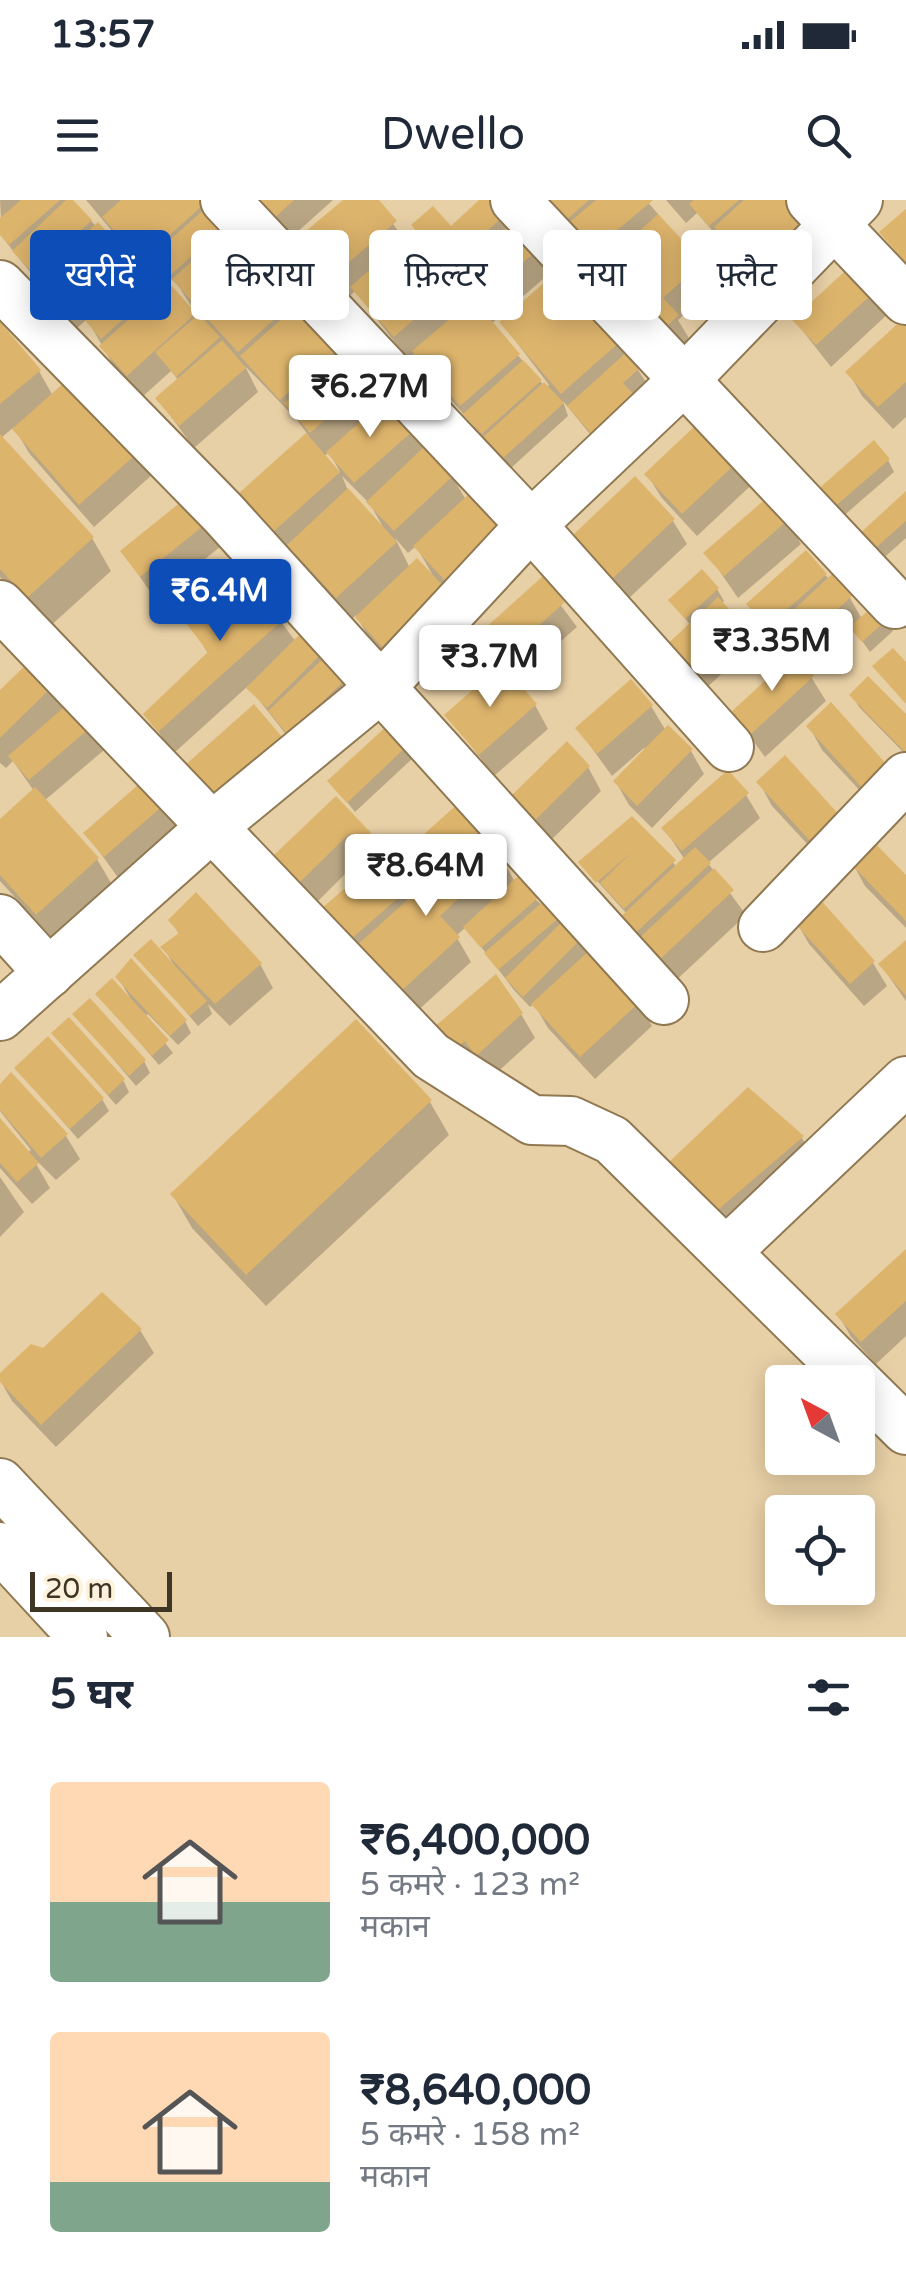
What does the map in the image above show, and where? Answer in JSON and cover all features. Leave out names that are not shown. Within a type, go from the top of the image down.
[{"type":"street","points":[[226,200],[531,525],[729,747]]},
{"type":"street","points":[[515,200],[896,604]]},
{"type":"street","points":[[0,1016],[214,825],[378,690],[531,525],[686,378],[835,208],[906,300]]},
{"type":"street","points":[[0,285],[222,513],[378,690],[664,1000]]},
{"type":"street","points":[[0,605],[431,1056],[532,1120],[571,1121],[612,1140],[728,1250],[906,1430]]},
{"type":"street","points":[[763,927],[906,777]]},
{"type":"street","points":[[0,919],[49,973]]},
{"type":"street","points":[[0,976],[49,973]]},
{"type":"street","points":[[728,1250],[906,1081]]},
{"type":"street","points":[[0,1483],[144,1637]]},
{"type":"street","points":[[0,1548],[83,1637]]},
{"type":"building","points":[[21,200],[60,200],[9,245],[0,235],[0,218]]},
{"type":"building","points":[[66,200],[73,200],[92,220],[81,230],[34,230]]},
{"type":"building","points":[[121,200],[198,200],[203,205],[171,234],[171,230],[114,230],[102,217]]},
{"type":"building","points":[[251,200],[294,200],[270,222]]},
{"type":"building","points":[[343,200],[379,200],[397,221],[386,230],[369,230],[369,245],[349,262],[349,230],[307,230]]},
{"type":"building","points":[[479,200],[501,200],[510,210],[489,230],[416,230],[411,225],[433,206],[451,226]]},
{"type":"building","points":[[531,200],[589,200],[556,229]]},
{"type":"building","points":[[596,200],[653,200],[617,230],[560,230]]},
{"type":"building","points":[[694,200],[739,200],[709,226],[689,204]]},
{"type":"building","points":[[744,200],[795,200],[811,218],[797,230],[714,227]]},
{"type":"building","points":[[214,201],[232,221],[222,230],[191,230],[191,257],[171,274],[171,239]]},
{"type":"building","points":[[906,209],[906,263],[879,232]]},
{"type":"building","points":[[658,214],[681,239],[681,282],[663,298],[679,315],[657,335],[643,320],[661,320],[661,230],[641,230]]},
{"type":"building","points":[[521,215],[543,240],[543,246],[523,263],[523,230],[504,230]]},
{"type":"building","points":[[98,222],[105,230],[89,230]]},
{"type":"building","points":[[236,222],[243,230],[227,230]]},
{"type":"building","points":[[30,234],[30,270],[12,251]]},
{"type":"building","points":[[857,260],[881,286],[816,345],[792,320],[812,320],[812,302]]},
{"type":"building","points":[[191,262],[191,300],[172,279]]},
{"type":"building","points":[[369,271],[369,309],[350,287]]},
{"type":"building","points":[[543,284],[543,320],[622,320],[632,331],[561,394],[499,322],[523,320],[523,301]]},
{"type":"building","points":[[171,285],[191,307],[191,318],[127,376],[99,346],[128,320],[171,320]]},
{"type":"building","points":[[906,316],[906,382],[878,407],[845,372]]},
{"type":"building","points":[[85,320],[122,320],[101,339]]},
{"type":"building","points":[[192,320],[204,320],[220,337],[176,377],[155,352]]},
{"type":"building","points":[[208,320],[274,320],[238,352]]},
{"type":"building","points":[[281,320],[319,320],[342,345],[280,400],[240,356]]},
{"type":"building","points":[[379,320],[413,320],[394,337]]},
{"type":"building","points":[[448,320],[491,320],[520,354],[460,406],[412,351]]},
{"type":"building","points":[[0,322],[41,370],[0,404]]},
{"type":"building","points":[[222,340],[246,368],[179,426],[155,398]]},
{"type":"building","points":[[345,349],[371,379],[310,433],[284,403]]},
{"type":"building","points":[[627,352],[641,367],[623,383],[640,401],[597,440],[567,406]]},
{"type":"building","points":[[523,360],[542,380],[482,434],[463,414]]},
{"type":"building","points":[[75,373],[142,449],[79,505],[12,429]]},
{"type":"building","points":[[544,382],[564,403],[503,458],[483,437]]},
{"type":"building","points":[[387,398],[415,429],[354,483],[326,452]]},
{"type":"building","points":[[712,410],[749,451],[682,514],[644,474]]},
{"type":"building","points":[[306,433],[340,472],[273,532],[239,493]]},
{"type":"building","points":[[0,434],[94,537],[27,598],[0,569]]},
{"type":"building","points":[[874,440],[890,459],[832,509],[816,491]]},
{"type":"building","points":[[426,445],[454,475],[394,531],[366,502]]},
{"type":"building","points":[[635,476],[675,519],[613,578],[573,535]]},
{"type":"building","points":[[348,488],[397,542],[336,598],[287,545]]},
{"type":"building","points":[[472,491],[507,528],[447,583],[413,546]]},
{"type":"building","points":[[906,491],[906,521],[870,553],[856,537]]},
{"type":"building","points":[[192,493],[213,518],[140,577],[120,551]]},
{"type":"building","points":[[769,496],[789,519],[724,576],[703,553]]},
{"type":"building","points":[[806,550],[827,574],[767,627],[746,604]]},
{"type":"building","points":[[417,558],[447,590],[384,649],[355,617]]},
{"type":"building","points":[[702,569],[719,588],[685,619],[668,600]]},
{"type":"building","points":[[248,572],[285,618],[158,732],[143,714],[208,652],[186,623]]},
{"type":"building","points":[[832,574],[852,596],[789,654],[769,633]]},
{"type":"building","points":[[543,576],[565,602],[505,656],[483,630]]},
{"type":"building","points":[[718,597],[740,621],[684,674],[661,650]]},
{"type":"building","points":[[876,604],[889,618],[862,642],[849,627]]},
{"type":"building","points":[[302,632],[323,652],[267,708],[246,688]]},
{"type":"building","points":[[893,648],[906,662],[906,704],[872,666]]},
{"type":"building","points":[[331,651],[352,673],[288,735],[268,711]]},
{"type":"building","points":[[794,654],[814,676],[750,735],[730,713]]},
{"type":"building","points":[[35,656],[59,680],[0,738],[0,690]]},
{"type":"building","points":[[502,664],[537,704],[479,755],[444,715]]},
{"type":"building","points":[[868,676],[906,714],[906,753],[849,695]]},
{"type":"building","points":[[631,679],[653,705],[597,754],[575,728]]},
{"type":"building","points":[[77,696],[98,721],[29,780],[8,756]]},
{"type":"building","points":[[831,702],[889,767],[864,790],[806,726]]},
{"type":"building","points":[[254,704],[288,744],[217,803],[183,767]]},
{"type":"building","points":[[389,724],[408,745],[347,803],[327,781]]},
{"type":"building","points":[[668,725],[693,749],[637,806],[613,781]]},
{"type":"building","points":[[567,741],[590,766],[530,825],[506,801]]},
{"type":"building","points":[[785,755],[852,829],[823,855],[756,782]]},
{"type":"building","points":[[728,770],[749,793],[682,851],[661,828]]},
{"type":"building","points":[[153,772],[174,796],[104,857],[83,833]]},
{"type":"building","points":[[35,787],[99,858],[36,915],[0,875],[0,819]]},
{"type":"building","points":[[336,796],[371,833],[359,844],[349,834],[300,882],[274,855]]},
{"type":"building","points":[[462,800],[486,826],[426,880],[402,854]]},
{"type":"building","points":[[632,816],[676,860],[624,909],[600,883],[633,851],[596,883],[578,862]]},
{"type":"building","points":[[481,834],[503,857],[440,916],[460,937],[398,994],[355,947]]},
{"type":"building","points":[[872,840],[906,875],[906,921],[849,862]]},
{"type":"building","points":[[695,847],[711,863],[630,938],[615,922]]},
{"type":"building","points":[[385,854],[413,885],[350,940],[322,908]]},
{"type":"building","points":[[714,868],[734,890],[656,963],[636,941]]},
{"type":"building","points":[[520,874],[540,896],[481,948],[463,927]]},
{"type":"building","points":[[196,892],[262,963],[215,1004],[160,947],[179,933],[168,920]]},
{"type":"building","points":[[553,893],[568,910],[498,970],[484,953]]},
{"type":"building","points":[[818,897],[875,961],[850,984],[792,920]]},
{"type":"building","points":[[567,917],[585,935],[523,997],[505,978]]},
{"type":"building","points":[[151,939],[207,1001],[190,1016],[133,955]]},
{"type":"building","points":[[906,940],[906,996],[878,964]]},
{"type":"building","points":[[592,948],[641,1001],[580,1057],[531,1004]]},
{"type":"building","points":[[131,958],[187,1020],[170,1036],[115,977]]},
{"type":"building","points":[[496,974],[523,1013],[476,1056],[465,1041],[450,1052],[433,1028]]},
{"type":"building","points":[[112,978],[169,1040],[152,1056],[95,994]]},
{"type":"building","points":[[90,998],[146,1060],[129,1076],[72,1014]]},
{"type":"building","points":[[69,1017],[125,1079],[108,1095],[51,1033]]},
{"type":"building","points":[[356,1019],[432,1100],[246,1275],[170,1194]]},
{"type":"building","points":[[48,1036],[104,1098],[70,1129],[14,1068]]},
{"type":"building","points":[[11,1072],[68,1134],[41,1158],[0,1110],[0,1084]]},
{"type":"building","points":[[748,1087],[804,1136],[713,1214],[668,1163]]},
{"type":"building","points":[[0,1118],[39,1163],[17,1182],[0,1163]]},
{"type":"building","points":[[906,1249],[906,1301],[861,1342],[835,1314]]},
{"type":"building","points":[[102,1292],[142,1329],[41,1425],[0,1382],[0,1373],[31,1344],[43,1348]]}]
